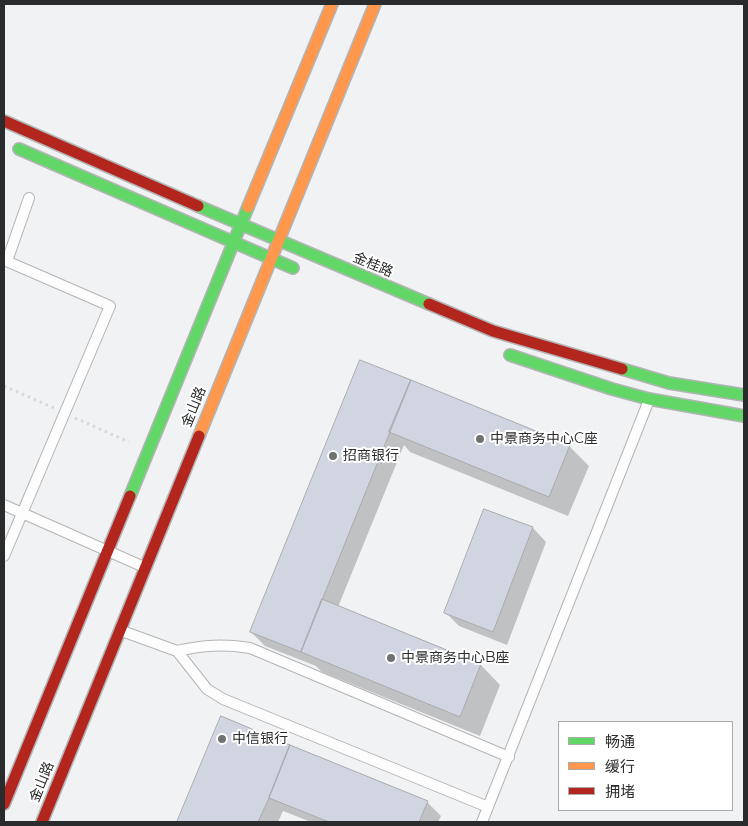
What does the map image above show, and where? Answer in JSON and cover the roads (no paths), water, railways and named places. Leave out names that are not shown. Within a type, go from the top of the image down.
[{"type":"main road","name":"金山路","points":[[4,804],[109,550],[240,224],[332,4]]},
{"type":"main road","name":"金山路","points":[[42,822],[375,4]]},
{"type":"main road","name":"金桂路","points":[[4,121],[278,241],[493,331],[657,380],[744,395]]},
{"type":"main road","points":[[12,146],[307,274]]},
{"type":"main road","points":[[496,350],[649,400],[744,416]]},
{"type":"lane","points":[[4,556],[110,306],[5,261],[29,198]]},
{"type":"lane","points":[[482,822],[657,380]]},
{"type":"lane","points":[[4,505],[145,567]]},
{"type":"lane","points":[[121,631],[177,651],[203,645],[227,645],[250,648],[508,757]]},
{"type":"lane","points":[[177,651],[207,690],[223,699],[488,807]]},
{"type":"place","name":"中景商务中心C座","points":[[480,439]]},
{"type":"place","name":"招商银行","points":[[333,456]]},
{"type":"place","name":"中景商务中心B座","points":[[391,658]]},
{"type":"place","name":"中信银行","points":[[222,739]]}]
